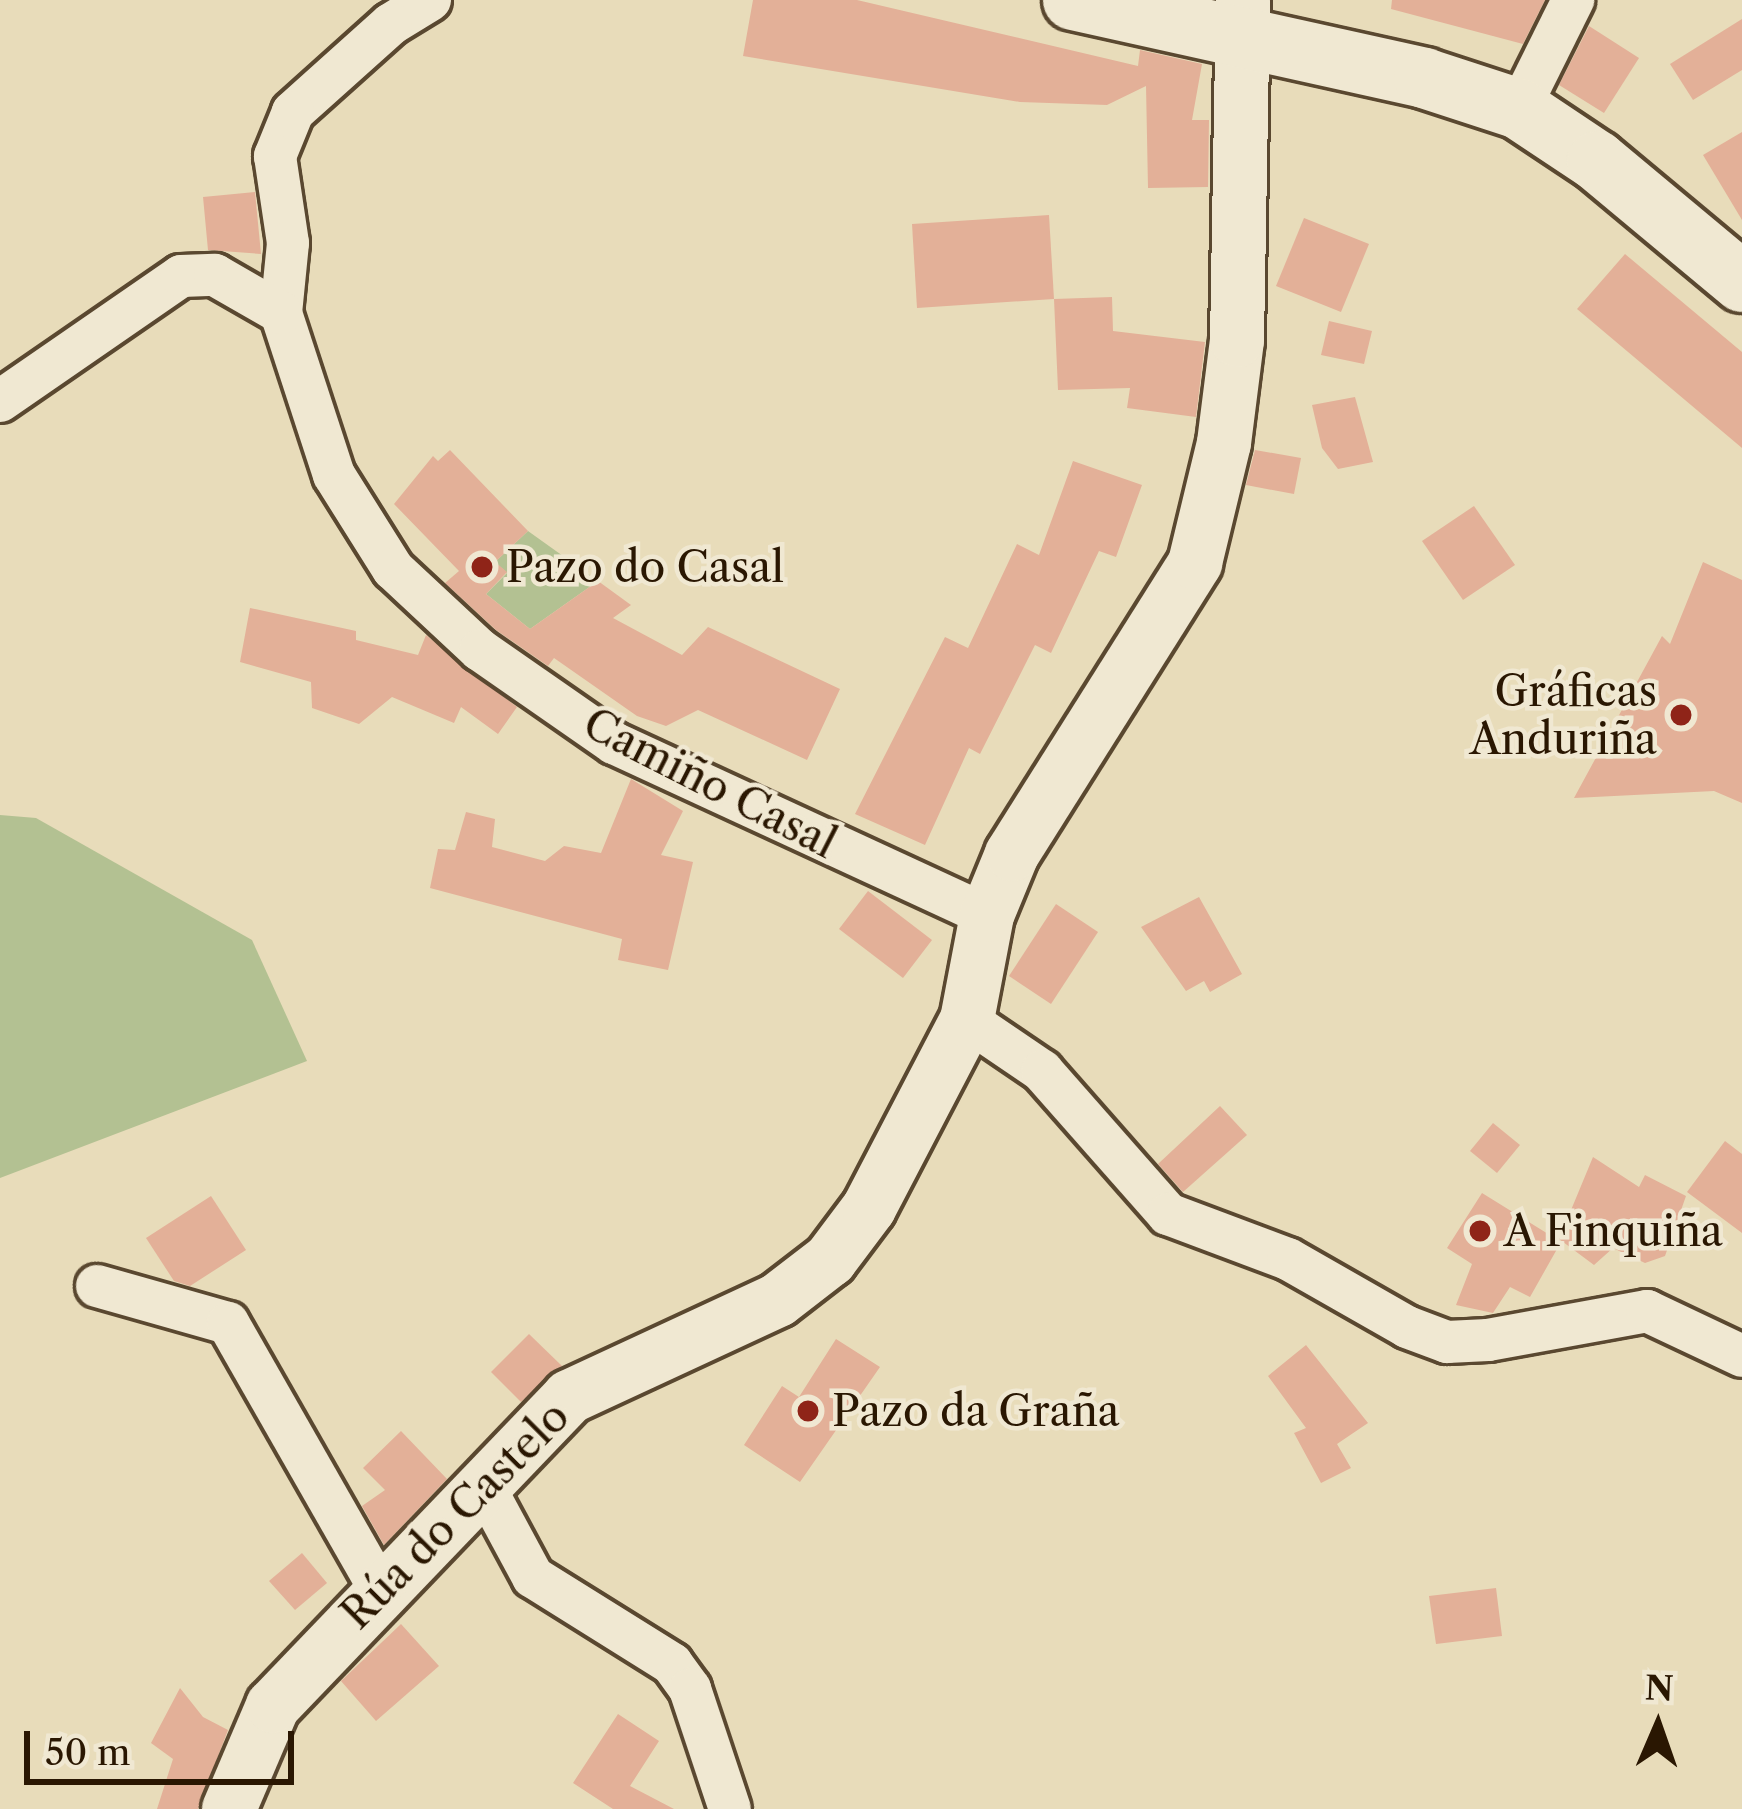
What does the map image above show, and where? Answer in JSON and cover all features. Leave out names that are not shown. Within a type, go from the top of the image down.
[{"type":"main road","points":[[1073,0],[1245,19],[1519,109],[1597,161],[1742,282]]},
{"type":"street","points":[[0,401],[181,276],[215,275],[281,314],[288,243],[274,156],[292,112],[391,24],[430,0]]},
{"type":"street","points":[[1519,109],[1573,0]]},
{"type":"street","name":"Rúa do Castelo","points":[[229,1809],[273,1706],[569,1397],[778,1300],[830,1260],[869,1208],[967,1021],[987,915],[1050,790],[1195,563],[1224,443],[1237,340],[1245,19]]},
{"type":"street","name":"Camiño Casal","points":[[281,314],[334,475],[392,569],[480,650],[614,743],[987,915]]},
{"type":"street","points":[[967,1021],[1042,1071],[1168,1214],[1288,1258],[1407,1327],[1448,1342],[1488,1340],[1647,1311],[1742,1356]]},
{"type":"street","points":[[97,1286],[228,1323],[380,1590]]},
{"type":"street","points":[[485,1488],[533,1576],[672,1664],[690,1689],[730,1809]]},
{"type":"green space","points":[[528,531],[598,581],[530,629],[486,594],[507,573],[495,562]]},
{"type":"green space","points":[[0,815],[36,818],[252,940],[307,1061],[0,1178]]},
{"type":"building","points":[[753,0],[857,0],[1138,66],[1140,50],[1202,64],[1192,120],[1209,120],[1208,187],[1148,188],[1146,86],[1107,105],[1020,102],[743,56]]},
{"type":"building","points":[[1392,0],[1545,0],[1523,44],[1391,9]]},
{"type":"building","points":[[1742,19],[1742,70],[1693,100],[1670,64]]},
{"type":"building","points":[[1589,26],[1639,58],[1604,113],[1559,85]]},
{"type":"building","points":[[1742,132],[1742,220],[1703,155]]},
{"type":"building","points":[[255,192],[261,254],[208,250],[203,197]]},
{"type":"building","points":[[1049,215],[1054,299],[917,308],[912,224]]},
{"type":"building","points":[[1304,218],[1369,244],[1341,312],[1276,286]]},
{"type":"building","points":[[1625,254],[1742,352],[1742,448],[1577,309]]},
{"type":"building","points":[[1112,297],[1113,331],[1205,342],[1196,417],[1127,408],[1130,388],[1058,390],[1054,299]]},
{"type":"building","points":[[1329,321],[1372,331],[1364,364],[1321,355]]},
{"type":"building","points":[[1355,397],[1373,462],[1338,469],[1322,448],[1312,405]]},
{"type":"building","points":[[450,450],[528,531],[495,562],[507,572],[486,594],[530,629],[598,581],[631,605],[613,618],[682,655],[708,627],[840,689],[807,760],[698,710],[666,726],[637,716],[554,658],[548,666],[496,630],[445,583],[459,571],[394,504],[433,456],[438,461]]},
{"type":"building","points":[[1255,450],[1301,458],[1294,494],[1246,485]]},
{"type":"building","points":[[1073,461],[1142,485],[1116,557],[1099,551],[1051,653],[1035,645],[980,754],[969,748],[925,845],[855,814],[945,637],[968,648],[1017,544],[1039,555]]},
{"type":"building","points":[[1474,506],[1515,565],[1463,600],[1422,541]]},
{"type":"building","name":"Gráficas Anduriña","points":[[1703,562],[1742,580],[1742,803],[1714,791],[1574,798],[1662,636],[1670,644]]},
{"type":"building","points":[[250,608],[356,631],[356,640],[418,655],[426,635],[517,707],[498,734],[461,707],[454,723],[392,697],[359,724],[312,708],[311,682],[240,662]]},
{"type":"building","points":[[631,779],[683,811],[661,855],[693,862],[668,970],[618,960],[622,939],[430,888],[438,849],[455,850],[466,812],[495,819],[492,847],[545,861],[564,846],[601,853]]},
{"type":"building","points":[[868,891],[932,940],[903,978],[839,929]]},
{"type":"building","points":[[1199,897],[1242,974],[1210,992],[1204,981],[1186,991],[1141,927]]},
{"type":"building","points":[[1056,904],[1098,932],[1051,1004],[1009,976]]},
{"type":"building","points":[[1220,1106],[1247,1135],[1183,1192],[1158,1164]]},
{"type":"building","points":[[1493,1123],[1520,1145],[1497,1173],[1470,1151]]},
{"type":"building","points":[[1725,1141],[1742,1154],[1742,1233],[1687,1192]]},
{"type":"building","points":[[1593,1157],[1639,1187],[1645,1175],[1686,1196],[1665,1256],[1645,1263],[1613,1248],[1594,1265],[1559,1239]]},
{"type":"building","points":[[1482,1193],[1561,1242],[1530,1297],[1510,1287],[1493,1313],[1456,1305],[1472,1264],[1447,1248]]},
{"type":"building","points":[[211,1196],[246,1250],[190,1286],[174,1281],[146,1238]]},
{"type":"building","points":[[529,1334],[562,1366],[521,1402],[491,1372]]},
{"type":"building","name":"Pazo da Graña","points":[[836,1339],[880,1367],[800,1482],[744,1445],[782,1386],[799,1397]]},
{"type":"building","points":[[1306,1345],[1368,1423],[1337,1444],[1351,1468],[1321,1483],[1294,1433],[1306,1428],[1268,1376]]},
{"type":"building","points":[[401,1431],[447,1479],[384,1545],[362,1506],[385,1490],[363,1468]]},
{"type":"building","points":[[302,1553],[327,1583],[295,1610],[269,1581]]},
{"type":"building","points":[[1496,1588],[1502,1636],[1436,1644],[1429,1596]]},
{"type":"building","points":[[401,1624],[439,1666],[376,1721],[341,1681]]},
{"type":"building","points":[[180,1688],[203,1717],[228,1730],[198,1809],[157,1809],[173,1759],[151,1743]]},
{"type":"building","points":[[618,1714],[659,1741],[630,1786],[674,1809],[613,1809],[573,1783]]},
{"type":"place","name":"Pazo do Casal","points":[[482,567]]},
{"type":"place","name":"Gráficas Anduriña","points":[[1681,715]]},
{"type":"place","name":"A Finquiña","points":[[1480,1231]]},
{"type":"place","name":"Pazo da Graña","points":[[808,1411]]}]
